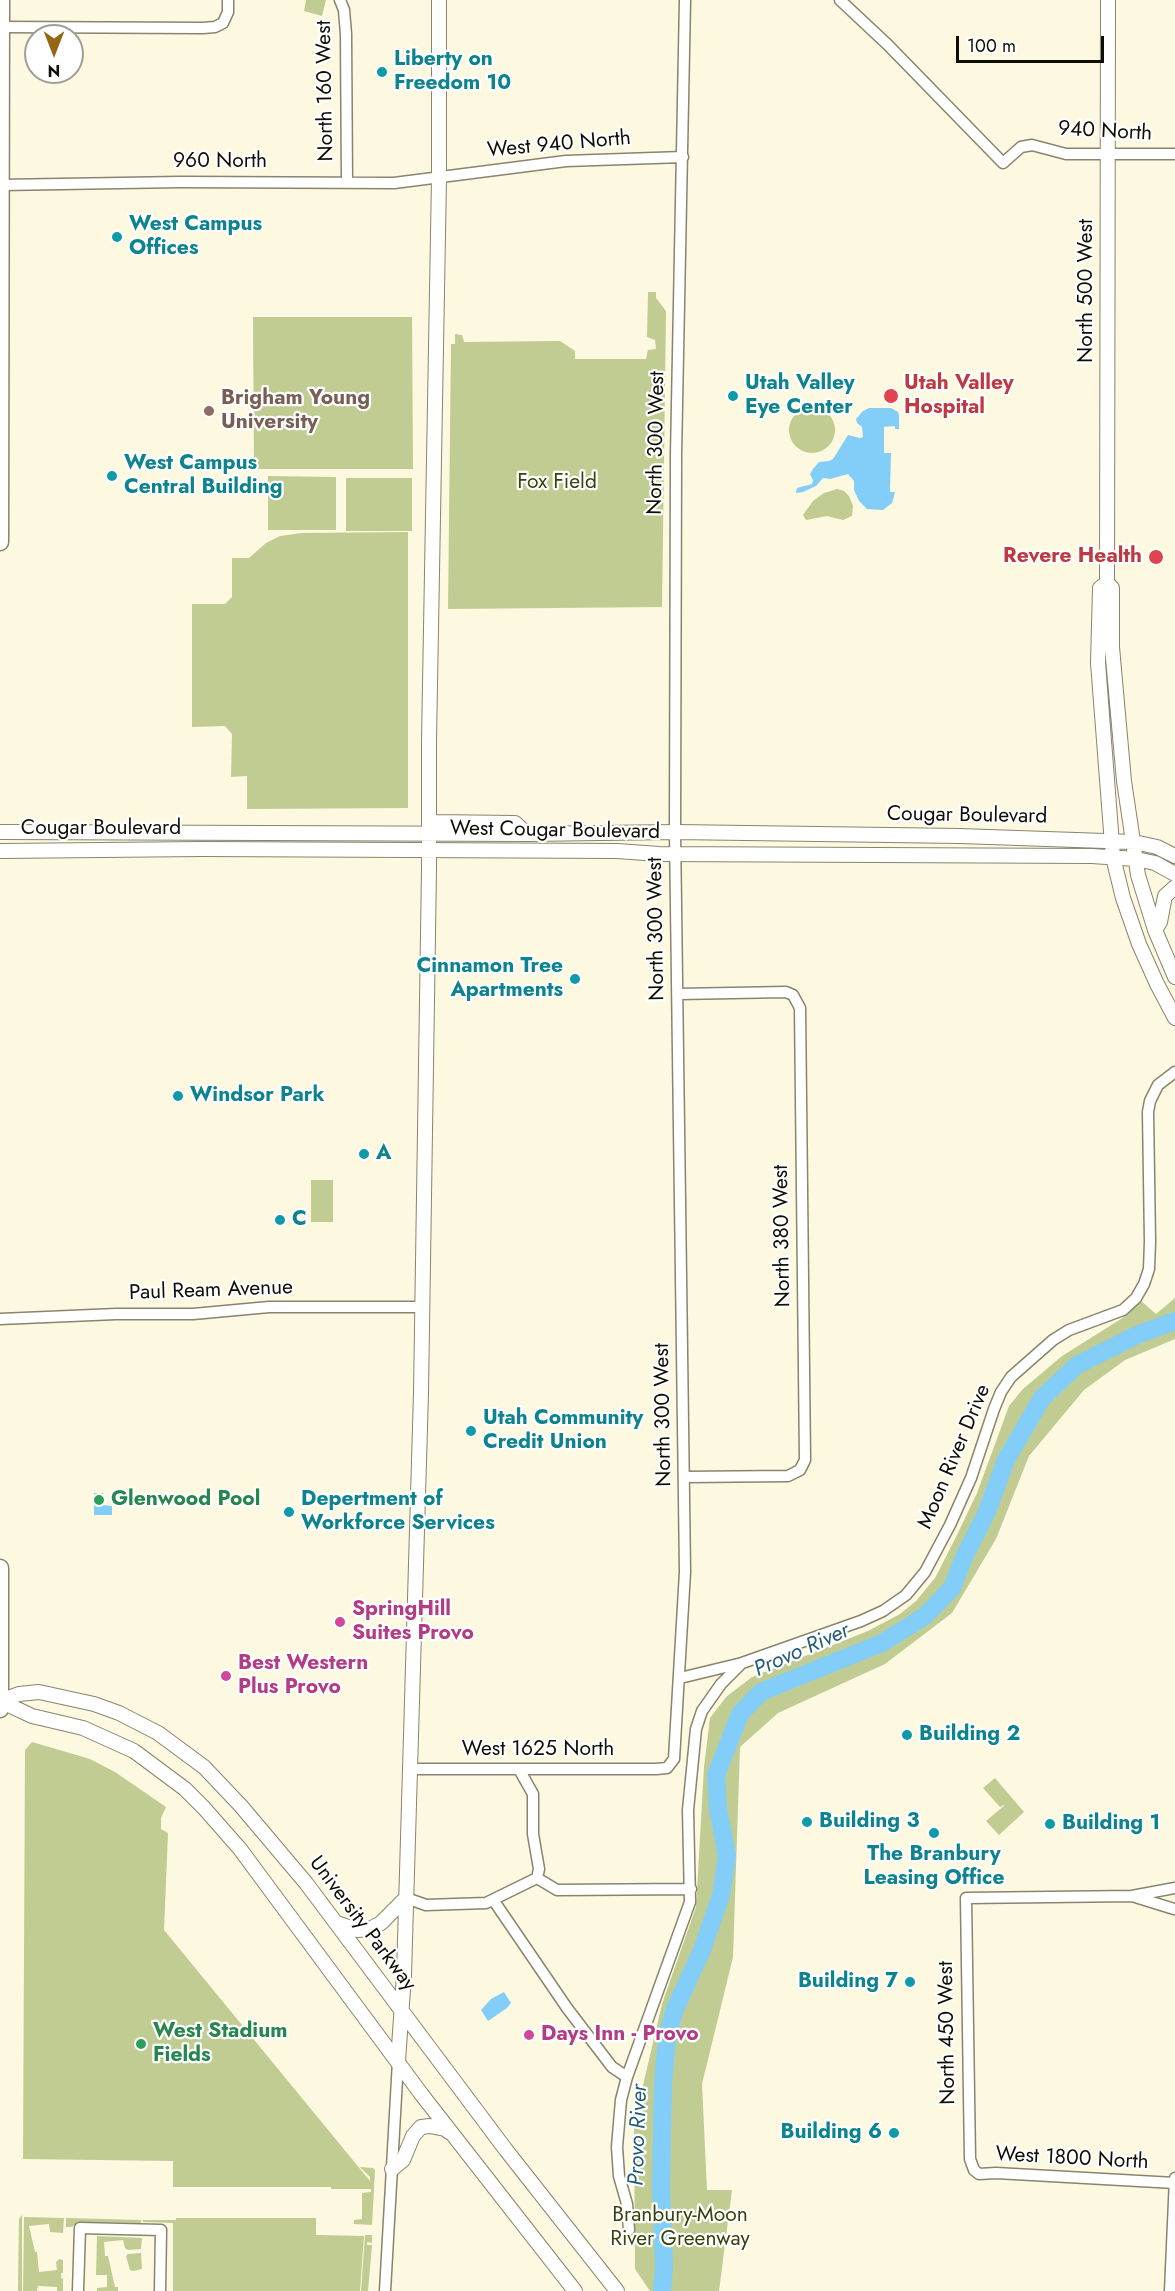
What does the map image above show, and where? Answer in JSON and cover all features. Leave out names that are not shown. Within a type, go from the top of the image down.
[{"type":"highway","points":[[0,542],[1,0]]},
{"type":"highway","points":[[0,1568],[0,1709]]},
{"type":"main road","points":[[398,2061],[406,1898],[423,1307],[430,828],[429,729],[439,178],[439,0]]},
{"type":"main road","name":"North 500 West","points":[[1108,0],[1107,583],[1112,588],[1112,647],[1124,773],[1139,881],[1155,930],[1175,976]]},
{"type":"main road","name":"North 500 West","points":[[1107,583],[1100,588],[1098,663],[1112,840]]},
{"type":"main road","name":"West Cougar Boulevard","points":[[154,834],[430,828],[527,834],[675,832],[799,835]]},
{"type":"main road","name":"Cougar Boulevard","points":[[0,832],[154,834]]},
{"type":"main road","name":"Cougar Boulevard","points":[[799,835],[1112,840],[1158,847],[1175,856]]},
{"type":"main road","points":[[1112,840],[1113,857],[1123,898],[1139,944],[1175,1018]]},
{"type":"main road","name":"West Cougar Boulevard","points":[[202,849],[617,851],[675,854],[907,856]]},
{"type":"main road","name":"Cougar Boulevard","points":[[0,851],[202,849]]},
{"type":"main road","name":"Cougar Boulevard","points":[[907,856],[1113,857],[1155,863],[1175,874]]},
{"type":"main road","points":[[1155,930],[1160,922],[1165,896],[1175,887]]},
{"type":"main road","name":"University Parkway","points":[[0,1701],[10,1696],[33,1692],[75,1699],[126,1716],[174,1743],[204,1767],[241,1806],[333,1919],[506,2150],[616,2291]]},
{"type":"main road","points":[[0,1701],[32,1716],[83,1728],[134,1750],[185,1789],[240,1849],[454,2136],[575,2291]]},
{"type":"main road","points":[[333,1919],[350,1929],[370,1929],[381,1923],[406,1898]]},
{"type":"main road","points":[[392,2169],[403,2160],[412,2136],[421,2127],[445,2129],[454,2136]]},
{"type":"street","points":[[1,27],[215,27],[223,23],[228,12],[228,0]]},
{"type":"street","name":"North 160 West","points":[[340,0],[344,10],[345,34],[347,182]]},
{"type":"street","name":"North 300 West","points":[[667,1768],[672,1764],[675,1751],[685,1572],[675,832],[676,468],[685,0]]},
{"type":"street","name":"940 North","points":[[840,0],[888,45],[1004,163],[1021,147],[1032,144],[1066,154],[1175,154]]},
{"type":"street","name":"West 940 North","points":[[439,178],[566,161],[682,157]]},
{"type":"street","name":"960 North","points":[[1,185],[180,182],[394,183],[439,178]]},
{"type":"street","name":"North 380 West","points":[[678,994],[776,992],[794,995],[800,1008],[806,1454],[804,1465],[794,1474],[781,1477],[685,1477]]},
{"type":"street","name":"Moon River Drive","points":[[742,1663],[861,1621],[884,1611],[906,1595],[926,1572],[950,1524],[971,1478],[994,1408],[1011,1377],[1053,1340],[1069,1330],[1123,1310],[1136,1298],[1149,1269],[1148,1112],[1150,1101],[1158,1085],[1173,1075]]},
{"type":"street","name":"Paul Ream Avenue","points":[[0,1319],[117,1314],[193,1314],[289,1307],[423,1307]]},
{"type":"street","points":[[680,1678],[742,1663]]},
{"type":"street","points":[[629,2230],[627,2204],[619,2176],[617,2147],[619,2113],[627,2077],[690,1902],[688,1810],[696,1729],[702,1711],[722,1684],[742,1663]]},
{"type":"street","name":"West 1625 North","points":[[409,1769],[520,1771],[667,1768]]},
{"type":"street","points":[[520,1771],[533,1794],[533,1834],[539,1869],[537,1878]]},
{"type":"street","points":[[537,1878],[557,1890],[691,1889]]},
{"type":"street","points":[[406,1898],[426,1905],[486,1903],[537,1878]]},
{"type":"street","points":[[1175,1889],[1172,1899],[1174,1910],[1132,1896],[1175,1889]]},
{"type":"street","name":"North 450 West","points":[[972,2167],[966,1898],[1132,1896]]},
{"type":"street","points":[[494,1900],[534,1961],[593,2042],[612,2067],[627,2077]]},
{"type":"street","points":[[385,2291],[398,2061]]},
{"type":"street","name":"West 1800 North","points":[[972,2167],[979,2174],[1175,2183]]},
{"type":"street","points":[[1170,2291],[1173,2275],[1175,2178]]},
{"type":"street","points":[[78,2291],[80,2228],[161,2230],[160,2291]]},
{"type":"green space","points":[[306,0],[326,0],[322,16],[304,11]]},
{"type":"green space","name":"Fox Field","points":[[648,292],[656,292],[656,298],[666,311],[662,607],[448,609],[451,344],[455,344],[455,334],[462,335],[464,342],[560,341],[575,351],[575,359],[646,359],[648,350],[656,349],[655,340],[647,337]]},
{"type":"green space","points":[[253,317],[412,317],[413,469],[254,469]]},
{"type":"green space","points":[[812,407],[828,414],[835,430],[828,446],[812,453],[796,446],[789,430],[796,414]]},
{"type":"green space","points":[[268,476],[336,477],[336,530],[268,530]]},
{"type":"green space","points":[[346,478],[412,478],[412,531],[346,531]]},
{"type":"green space","points":[[837,489],[849,496],[853,506],[852,516],[843,520],[827,516],[806,520],[803,515],[813,501],[824,493]]},
{"type":"green space","points":[[408,532],[408,808],[247,809],[247,776],[231,777],[232,734],[225,726],[192,727],[192,604],[225,604],[232,597],[232,558],[249,558],[266,543],[280,536],[302,533]]},
{"type":"green space","points":[[311,1180],[333,1180],[333,1222],[311,1222]]},
{"type":"green space","name":"Branbury-Moon River Greenway","points":[[1175,1298],[1175,1339],[1125,1360],[1084,1390],[1029,1456],[996,1539],[952,1613],[885,1664],[778,1713],[740,1747],[733,1957],[702,2084],[707,2190],[732,2190],[719,2291],[650,2291],[635,2269],[634,2124],[662,2004],[696,1907],[704,1767],[710,1718],[726,1697],[752,1677],[868,1631],[900,1614],[916,1601],[935,1578],[955,1539],[977,1493],[1009,1406],[1023,1389],[1062,1356],[1121,1319],[1141,1301],[1156,1314]]},
{"type":"green space","name":"West Stadium Fields","points":[[32,1742],[90,1759],[115,1772],[166,1807],[161,1818],[161,1829],[168,1833],[164,1930],[370,2181],[370,2177],[360,2167],[375,2170],[372,2225],[354,2224],[354,2220],[362,2219],[362,2193],[371,2192],[371,2189],[173,2187],[173,2161],[23,2159],[25,1750]]},
{"type":"green space","points":[[995,1778],[1024,1812],[999,1835],[986,1821],[1006,1804],[1000,1807],[983,1788]]},
{"type":"green space","points":[[22,2215],[22,2291],[18,2291],[19,2219]]},
{"type":"green space","points":[[24,2217],[64,2218],[63,2233],[50,2232],[49,2224],[29,2226],[35,2252],[37,2252],[39,2272],[57,2270],[56,2262],[59,2259],[63,2260],[61,2278],[63,2279],[63,2291],[57,2291],[57,2287],[38,2286],[37,2291],[23,2291]]},
{"type":"green space","points":[[66,2218],[141,2220],[141,2223],[79,2222],[72,2227],[66,2227]]},
{"type":"green space","points":[[176,2218],[316,2218],[316,2235],[364,2236],[360,2291],[173,2291],[173,2223],[143,2222],[143,2220],[176,2220]]},
{"type":"green space","points":[[365,2235],[372,2235],[372,2243],[367,2242],[367,2245],[372,2245],[368,2291],[361,2291]]},
{"type":"green space","points":[[97,2236],[142,2238],[141,2249],[128,2250],[123,2240],[104,2242],[105,2256],[108,2256],[118,2291],[97,2291],[97,2288],[107,2287],[107,2275],[96,2275]]},
{"type":"green space","points":[[141,2253],[142,2269],[130,2270],[126,2256]]},
{"type":"water","points":[[869,408],[891,408],[899,415],[899,429],[895,429],[895,426],[884,427],[884,453],[891,453],[890,492],[895,492],[892,503],[883,510],[867,509],[859,501],[854,490],[854,481],[848,474],[830,479],[823,478],[816,486],[796,493],[797,488],[812,484],[810,474],[813,469],[819,462],[833,459],[848,435],[863,437],[862,427],[856,419]]},
{"type":"water","name":"Glenwood Pool","points":[[94,1493],[103,1493],[103,1505],[112,1506],[112,1515],[94,1515]]},
{"type":"water","points":[[504,1992],[511,2003],[488,2021],[481,2010],[491,1999]]},
{"type":"waterway","name":"Provo River","points":[[662,2291],[664,2266],[661,2187],[663,2084],[667,2036],[675,2009],[702,1950],[721,1895],[727,1856],[718,1809],[716,1775],[740,1714],[761,1692],[882,1643],[925,1616],[952,1588],[965,1555],[986,1514],[1006,1460],[1042,1398],[1077,1365],[1137,1335],[1175,1321]]},
{"type":"place","name":"Liberty on Freedom 10","points":[[382,72]]},
{"type":"place","name":"West Campus Offices","points":[[117,237]]},
{"type":"place","name":"Utah Valley Eye Center","points":[[733,396]]},
{"type":"place","name":"Utah Valley Hospital","points":[[891,396]]},
{"type":"place","name":"Brigham Young University","points":[[209,411]]},
{"type":"place","name":"West Campus Central Building","points":[[112,476]]},
{"type":"place","name":"Revere Health","points":[[1156,557]]},
{"type":"place","name":"Cinnamon Tree Apartments","points":[[575,979]]},
{"type":"place","name":"Windsor Park","points":[[178,1096]]},
{"type":"place","name":"A","points":[[364,1154]]},
{"type":"place","name":"C","points":[[280,1220]]},
{"type":"place","name":"Utah Community Credit Union","points":[[471,1431]]},
{"type":"place","name":"Glenwood Pool","points":[[99,1500]]},
{"type":"place","name":"Depertment of Workforce Services","points":[[289,1512]]},
{"type":"place","name":"SpringHill Suites Provo","points":[[340,1622]]},
{"type":"place","name":"Best Western Plus Provo","points":[[226,1676]]},
{"type":"place","name":"Building 2","points":[[907,1735]]},
{"type":"place","name":"Building 3","points":[[807,1822]]},
{"type":"place","name":"Building 1","points":[[1050,1824]]},
{"type":"place","name":"The Branbury Leasing Office","points":[[934,1833]]},
{"type":"place","name":"Building 7","points":[[910,1982]]},
{"type":"place","name":"Days Inn - Provo","points":[[529,2035]]},
{"type":"place","name":"West Stadium Fields","points":[[141,2044]]},
{"type":"place","name":"Building 6","points":[[894,2133]]}]
